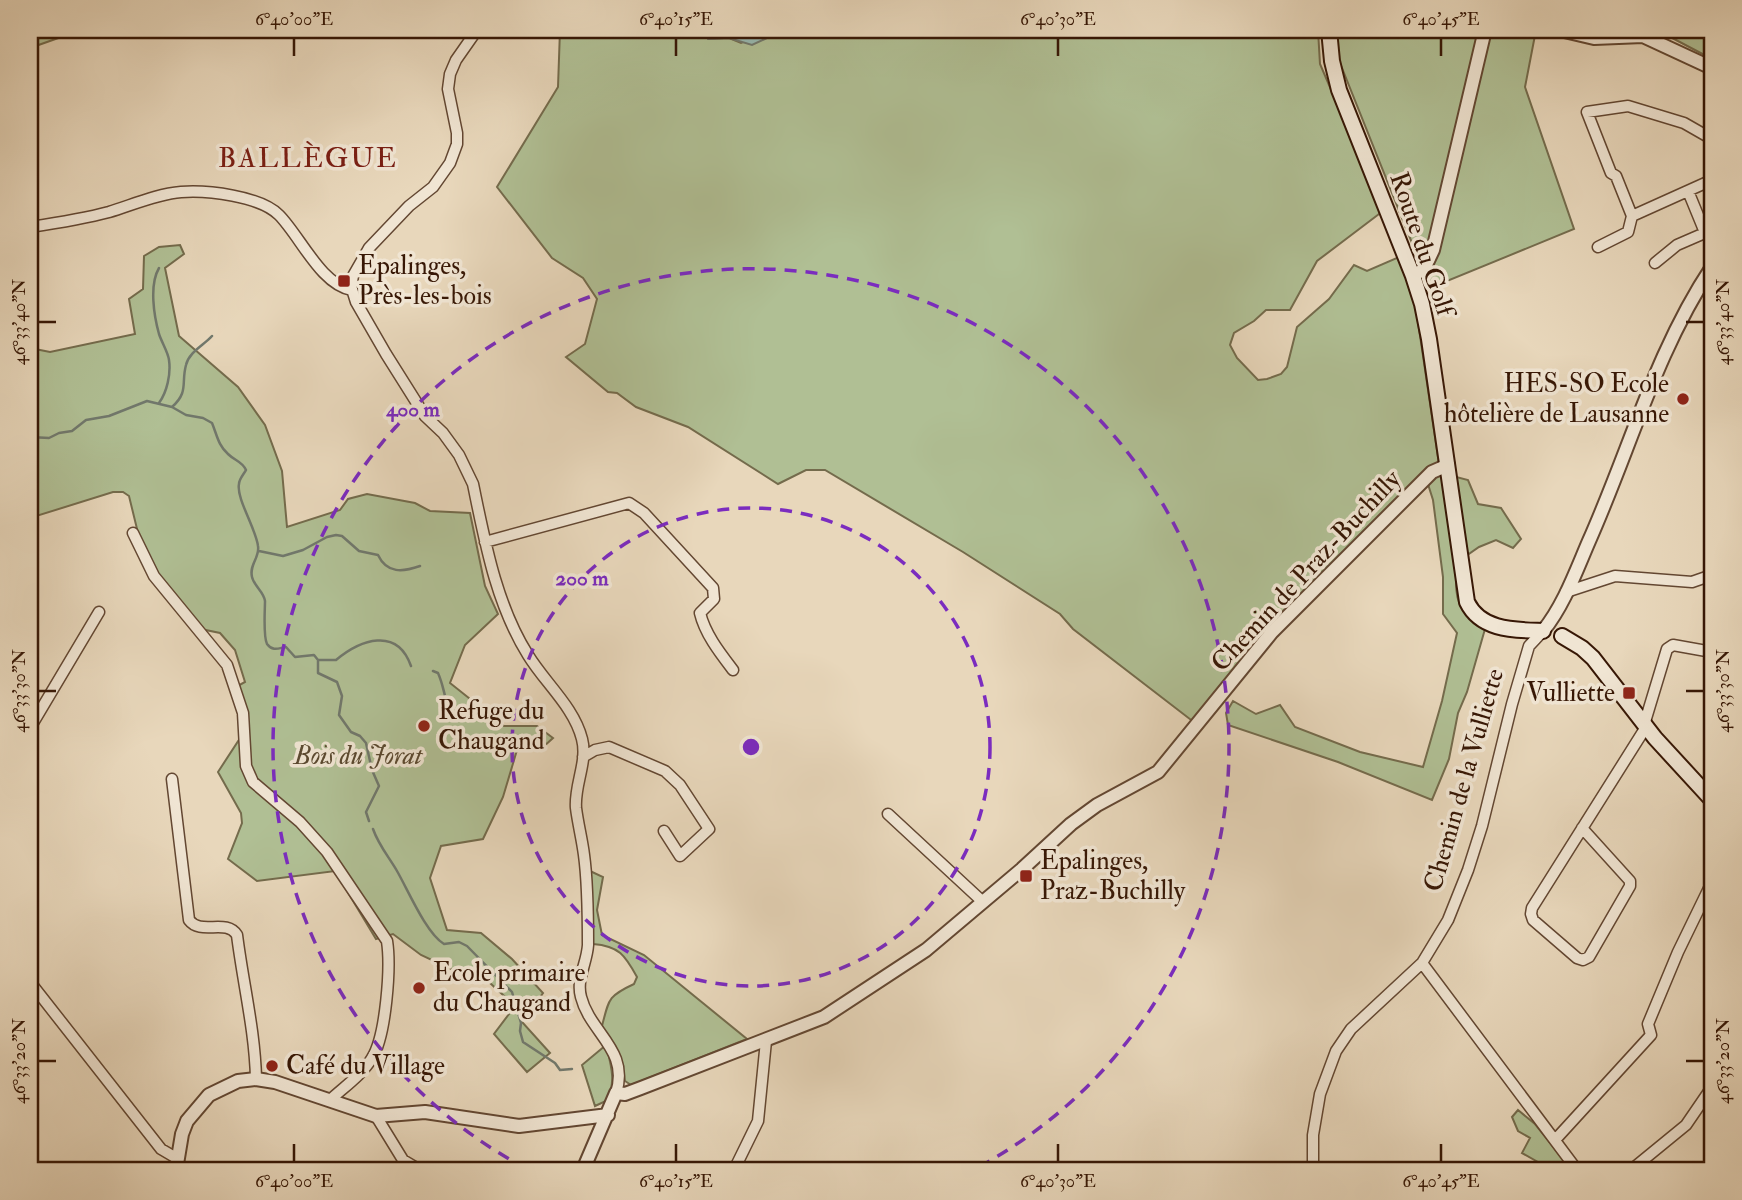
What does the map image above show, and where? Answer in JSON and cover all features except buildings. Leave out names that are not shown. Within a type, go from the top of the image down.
[{"type":"main road","name":"Route du Golf","points":[[1329,30],[1332,61],[1339,90],[1413,276],[1426,324],[1467,602],[1475,615],[1487,623],[1504,628],[1543,632]]},
{"type":"main road","points":[[1562,636],[1593,658],[1645,726],[1712,800]]},
{"type":"street","points":[[477,30],[456,60],[448,82],[457,133],[457,144],[450,163],[433,187],[409,206],[369,248],[353,276],[352,290],[381,346],[425,416],[443,433],[468,471],[494,579],[515,629],[527,654],[576,722],[582,739],[583,757],[576,807],[585,859],[588,931],[580,996],[614,1054],[619,1074],[608,1115],[583,1170]]},
{"type":"street","points":[[1413,276],[1430,261],[1485,30]]},
{"type":"street","points":[[1560,30],[1594,38],[1649,38],[1712,68]]},
{"type":"street","points":[[1598,247],[1629,232],[1632,216],[1616,176],[1611,173],[1587,112],[1628,106],[1684,123],[1712,139]]},
{"type":"street","points":[[1632,216],[1712,180]]},
{"type":"street","points":[[1688,191],[1704,230],[1710,234]]},
{"type":"street","points":[[30,227],[80,220],[178,192],[245,199],[265,205],[279,215],[325,274],[343,288],[352,290]]},
{"type":"street","points":[[1656,263],[1677,245],[1710,234]]},
{"type":"street","points":[[1562,636],[1543,632],[1566,592],[1608,497],[1673,334],[1712,267]]},
{"type":"street","name":"Chemin de Praz-Buchilly","points":[[616,1093],[625,1094],[824,1017],[926,950],[1071,824],[1110,798],[1158,772],[1272,632],[1432,472],[1448,465]]},
{"type":"street","points":[[485,542],[629,503],[644,513],[713,588],[714,599],[700,613],[720,653],[733,670]]},
{"type":"street","points":[[133,533],[154,576],[227,665],[243,713],[246,766],[253,782],[300,821],[327,852],[387,941],[389,956],[386,1006],[378,1047],[367,1066],[330,1100]]},
{"type":"street","points":[[1566,592],[1615,576],[1692,582],[1712,575]]},
{"type":"street","points":[[30,728],[99,612]]},
{"type":"street","name":"Chemin de la Vulliette","points":[[1524,630],[1529,646]]},
{"type":"street","name":"Chemin de la Vulliette","points":[[1313,1170],[1313,1135],[1320,1094],[1336,1051],[1351,1029],[1422,963],[1448,920],[1482,826],[1529,646],[1543,632]]},
{"type":"street","points":[[1582,828],[1630,881],[1630,886],[1589,957],[1583,960],[1577,958],[1533,919],[1532,908],[1645,726],[1667,649],[1673,645],[1712,652]]},
{"type":"street","points":[[583,757],[599,748],[615,749],[664,771],[680,785],[709,829],[680,856],[664,831]]},
{"type":"street","points":[[172,779],[189,920],[193,926],[200,928],[228,927],[237,935],[255,1052],[256,1079]]},
{"type":"street","points":[[888,814],[983,902]]},
{"type":"street","points":[[1555,1140],[1651,1035],[1648,1024],[1678,952],[1712,882]]},
{"type":"street","points":[[1422,963],[1577,1170]]},
{"type":"street","points":[[30,982],[161,1149],[177,1165]]},
{"type":"street","points":[[734,1170],[758,1121],[766,1041]]},
{"type":"street","points":[[177,1165],[182,1134],[199,1104],[222,1087],[238,1081],[256,1079],[275,1082],[376,1116],[425,1112],[519,1126],[608,1115]]},
{"type":"street","points":[[1631,1170],[1686,1125],[1712,1087]]},
{"type":"street","points":[[376,1116],[403,1160],[420,1170]]},
{"type":"green space","points":[[30,30],[81,30],[30,48]]},
{"type":"green space","points":[[560,30],[662,30],[680,35],[684,30],[705,30],[709,39],[729,38],[741,43],[767,30],[1318,30],[1320,64],[1383,211],[1317,261],[1290,310],[1266,310],[1234,333],[1230,345],[1237,358],[1258,380],[1281,374],[1287,367],[1297,327],[1329,299],[1354,265],[1367,271],[1399,257],[1414,295],[1439,464],[1195,723],[1073,629],[1060,614],[963,552],[825,470],[806,470],[778,484],[688,427],[636,407],[617,393],[608,392],[566,357],[585,344],[597,299],[583,278],[552,258],[497,187],[558,87]]},
{"type":"green space","points":[[1335,30],[1536,30],[1525,87],[1574,229],[1430,288],[1336,53]]},
{"type":"green space","points":[[1657,30],[1712,30],[1712,59]]},
{"type":"green space","name":"Bois du Jorat","points":[[180,245],[184,254],[165,268],[179,336],[238,387],[265,425],[282,471],[287,527],[340,510],[348,499],[367,494],[415,503],[430,511],[470,513],[485,586],[498,614],[465,645],[450,683],[504,726],[537,726],[553,738],[542,748],[517,750],[503,797],[483,839],[441,846],[430,878],[447,930],[481,933],[512,959],[543,993],[522,1022],[550,1053],[527,1072],[494,1034],[515,1006],[478,972],[453,970],[421,955],[393,934],[376,939],[335,871],[257,881],[228,859],[242,823],[241,813],[218,772],[244,732],[234,688],[245,682],[235,650],[220,633],[201,629],[159,575],[138,533],[129,496],[123,492],[113,492],[30,518],[30,348],[50,352],[135,334],[129,299],[143,289],[144,256],[159,247]]},
{"type":"green space","points":[[1441,473],[1468,480],[1478,504],[1501,508],[1521,539],[1513,548],[1496,540],[1479,547],[1456,563],[1458,601],[1467,615],[1485,629],[1467,692],[1458,713],[1449,759],[1432,800],[1338,762],[1228,725],[1226,713],[1233,701],[1256,714],[1280,705],[1295,727],[1360,752],[1423,767],[1442,701],[1457,633],[1443,614],[1443,577],[1433,500],[1427,481]]},
{"type":"green space","points":[[590,871],[603,877],[597,910],[602,935],[644,955],[747,1039],[631,1085],[625,1081],[622,1064],[602,1026],[611,999],[634,984],[637,977],[620,953],[609,947],[593,944]]},
{"type":"green space","points":[[606,1045],[612,1074],[611,1087],[606,1101],[595,1106],[582,1065]]},
{"type":"green space","points":[[1518,1110],[1535,1124],[1572,1170],[1545,1170],[1545,1166],[1522,1153],[1530,1138],[1518,1131],[1512,1117]]},
{"type":"water","points":[[705,30],[768,31],[767,38],[752,45],[729,38],[708,39]]},
{"type":"waterway","points":[[159,268],[154,283],[154,310],[169,365],[169,377],[159,403]]},
{"type":"waterway","points":[[172,407],[183,392],[188,360],[193,352],[212,336]]},
{"type":"waterway","points":[[30,437],[49,438],[72,431],[86,420],[109,416],[147,401],[172,407],[186,415],[203,418],[212,423],[222,447],[246,470],[240,480],[239,490],[258,546],[251,572],[265,601],[267,644],[274,649],[286,647],[295,657],[314,655],[318,660],[318,673],[337,682],[342,696],[339,715],[351,732],[366,743],[379,786],[366,812],[369,821]]},
{"type":"waterway","points":[[259,551],[283,556],[336,535],[342,536],[359,551],[378,555],[386,566],[396,570],[420,566]]},
{"type":"waterway","points":[[318,660],[336,660],[356,647],[377,640],[397,645],[405,653],[411,666]]},
{"type":"waterway","points":[[433,671],[438,673],[449,707],[456,719]]},
{"type":"waterway","points":[[373,829],[431,931],[444,944],[459,942],[467,946],[512,992],[521,1023],[523,1042],[555,1063],[560,1070],[572,1069]]},
{"type":"place","name":"Epalinges, Près-les-bois","points":[[344,281]]},
{"type":"place","name":"HES-SO Ecole hôtelière de Lausanne","points":[[1683,399]]},
{"type":"place","name":"Vulliette","points":[[1629,693]]},
{"type":"place","name":"Refuge du Chaugand","points":[[424,726]]},
{"type":"place","name":"Epalinges, Praz-Buchilly","points":[[1026,876]]},
{"type":"place","name":"Ecole primaire du Chaugand","points":[[419,988]]},
{"type":"place","name":"Café du Village","points":[[272,1066]]},
{"type":"district","name":"BALLÈGUE","points":[[308,158]]}]
